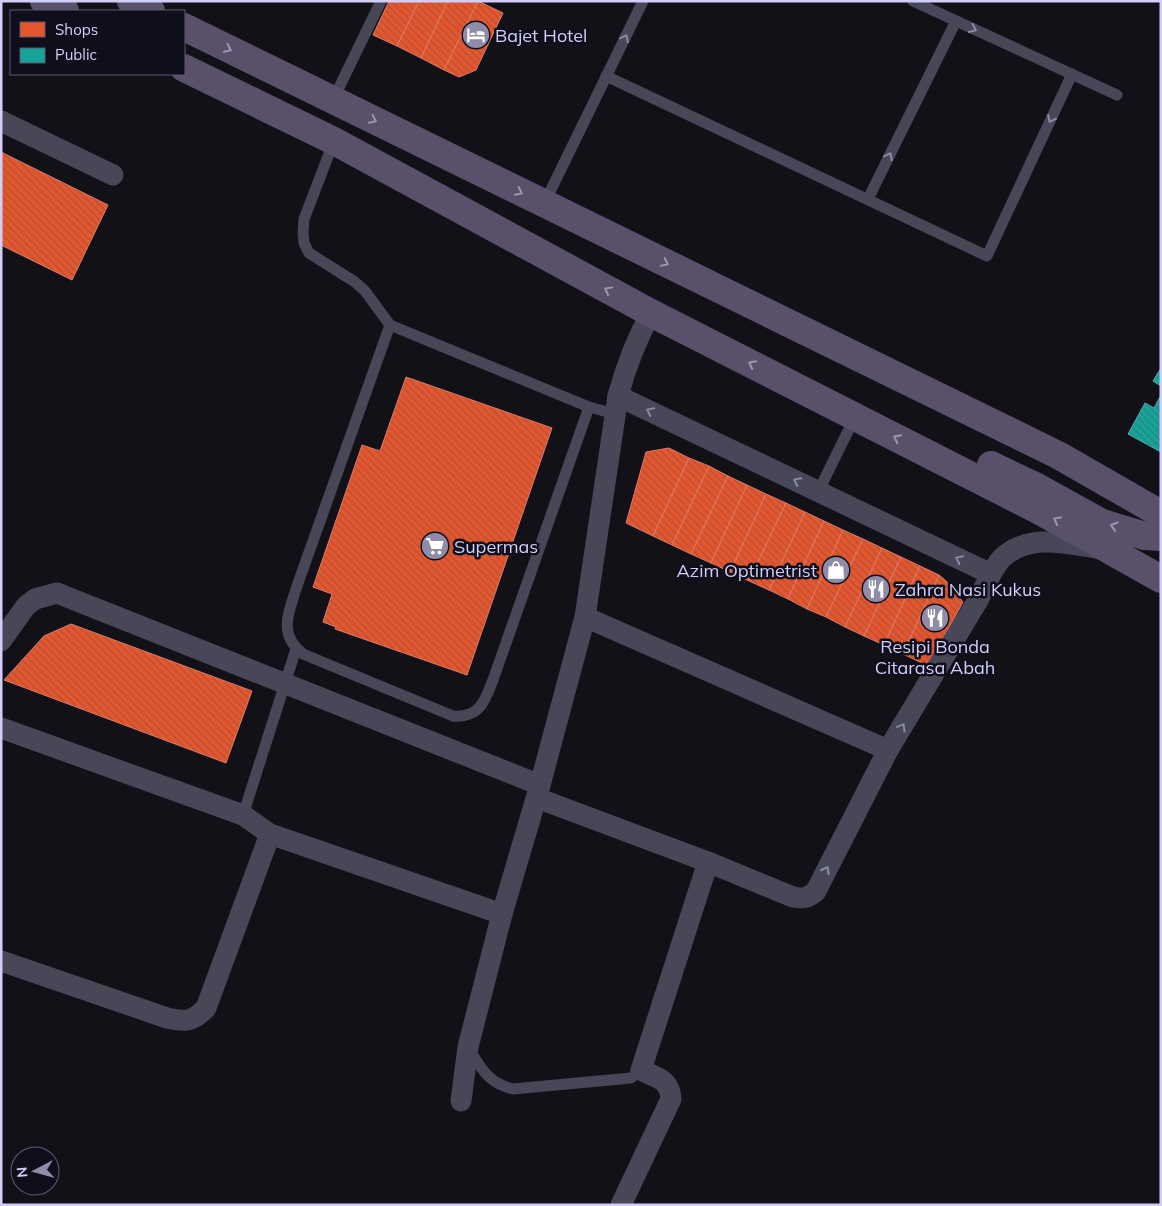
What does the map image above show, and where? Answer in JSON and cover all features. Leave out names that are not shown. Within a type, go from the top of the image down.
[{"type":"main road","points":[[44,1],[63,10]]},
{"type":"main road","points":[[130,1],[149,10]]},
{"type":"main road","points":[[185,27],[1058,455],[1161,514]]},
{"type":"main road","points":[[185,68],[334,140],[651,313],[931,454],[1040,511],[1161,578]]},
{"type":"main road","points":[[931,454],[978,459],[1037,487],[1102,523],[1145,536],[1161,537]]},
{"type":"street","points":[[1,121],[113,175]]},
{"type":"street","points":[[461,1101],[468,1047],[502,914],[539,791],[585,617],[617,405],[626,366],[651,313]]},
{"type":"street","points":[[617,405],[818,492],[991,574]]},
{"type":"street","points":[[1,641],[26,606],[35,599],[57,593],[285,684],[793,897],[802,898],[810,896],[816,891],[888,750],[1001,559],[1013,550],[1044,540],[1113,551]]},
{"type":"street","points":[[585,617],[888,750]]},
{"type":"street","points":[[1,728],[243,815],[270,834],[502,914]]},
{"type":"street","points":[[1,961],[167,1018],[180,1021],[191,1020],[206,1008],[270,834]]},
{"type":"street","points":[[621,1205],[670,1099],[669,1086],[641,1070],[708,862]]},
{"type":"lane","points":[[333,100],[380,1]]},
{"type":"lane","points":[[544,204],[643,1]]},
{"type":"lane","points":[[913,1],[1117,95]]},
{"type":"lane","points":[[868,200],[956,21]]},
{"type":"lane","points":[[606,76],[987,256],[1072,74]]},
{"type":"lane","points":[[334,140],[304,219],[304,243],[309,253],[356,282],[390,325],[589,407],[617,405]]},
{"type":"lane","points":[[390,325],[297,586],[286,623],[287,633],[291,643],[303,654],[453,716],[468,715],[476,711],[484,702],[589,407]]},
{"type":"lane","points":[[818,492],[856,416]]},
{"type":"lane","points":[[243,815],[296,649]]},
{"type":"lane","points":[[468,1047],[492,1081],[513,1089],[631,1078],[641,1070]]},
{"type":"building: Shops","points":[[389,1],[419,1],[397,46],[373,35]]},
{"type":"building: Shops","points":[[419,1],[448,1],[421,58],[397,46]]},
{"type":"building: Shops","points":[[448,1],[478,1],[444,70],[421,58]]},
{"type":"building: Shops","points":[[478,1],[503,13],[476,70],[459,77],[444,70]]},
{"type":"building: Shops","points":[[1,152],[108,205],[72,280],[1,245]]},
{"type":"building: Shops","points":[[406,377],[552,428],[467,675],[335,629],[336,627],[323,622],[332,594],[313,587],[362,445],[380,451]]},
{"type":"building: Shops","points":[[669,448],[689,458],[653,536],[626,523],[646,452]]},
{"type":"building: Shops","points":[[689,458],[709,466],[672,545],[653,536]]},
{"type":"building: Shops","points":[[709,466],[728,476],[691,554],[672,545]]},
{"type":"building: Shops","points":[[728,476],[747,485],[711,563],[691,554]]},
{"type":"building: Shops","points":[[747,485],[766,494],[730,572],[711,563]]},
{"type":"building: Shops","points":[[766,494],[786,503],[749,581],[730,572]]},
{"type":"building: Shops","points":[[786,503],[805,512],[769,590],[749,581]]},
{"type":"building: Shops","points":[[805,512],[824,521],[788,599],[769,590]]},
{"type":"building: Shops","points":[[824,521],[843,530],[807,609],[788,599]]},
{"type":"building: Shops","points":[[843,530],[863,539],[826,617],[807,609]]},
{"type":"building: Shops","points":[[863,539],[882,548],[845,627],[826,617]]},
{"type":"building: Shops","points":[[882,548],[901,557],[864,636],[845,627]]},
{"type":"building: Shops","points":[[901,557],[920,566],[884,645],[864,636]]},
{"type":"building: Shops","points":[[920,566],[939,575],[903,654],[884,645]]},
{"type":"building: Shops","points":[[939,575],[963,602],[928,666],[903,654]]},
{"type":"building: Shops","points":[[71,624],[252,691],[226,763],[4,680],[44,636]]},
{"type":"building: Public","points":[[1161,368],[1161,386],[1153,381]]},
{"type":"building: Public","points":[[1161,395],[1161,452],[1128,434],[1145,403],[1154,408]]},
{"type":"place","name":"Bajet Hotel","points":[[476,35]]},
{"type":"place","name":"Supermas","points":[[435,546]]},
{"type":"place","name":"Azim Optimetrist","points":[[836,570]]},
{"type":"place","name":"Zahra Nasi Kukus","points":[[876,589]]},
{"type":"place","name":"Resipi Bonda Citarasa Abah","points":[[935,618]]}]
